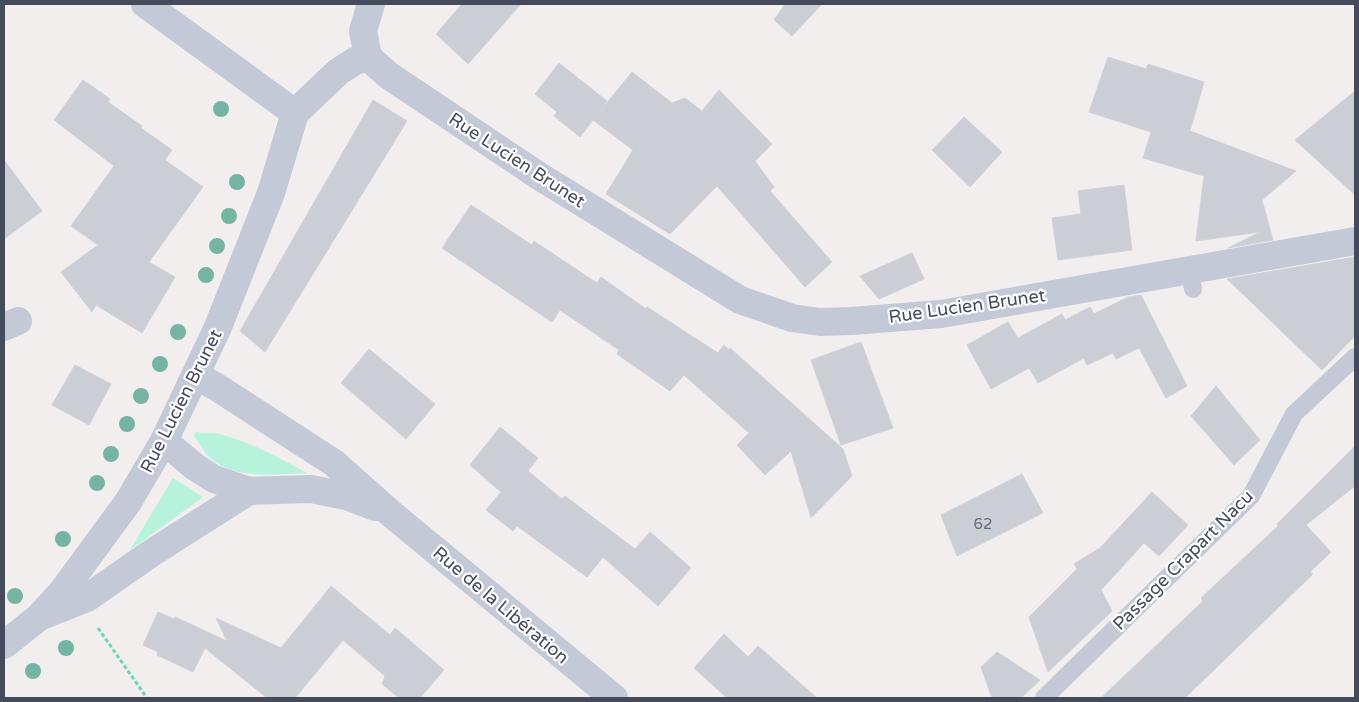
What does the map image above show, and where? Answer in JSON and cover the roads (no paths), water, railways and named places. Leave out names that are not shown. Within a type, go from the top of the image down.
[{"type":"street","points":[[146,4],[295,114]]},
{"type":"street","points":[[368,57],[363,31],[371,4]]},
{"type":"street","name":"Rue Lucien Brunet","points":[[4,644],[38,618],[62,592],[128,502],[164,441],[218,328],[271,192],[295,114],[338,72],[355,61],[368,57],[388,75],[556,186],[740,300],[792,318],[820,322],[852,322],[941,314],[1191,280],[1300,252],[1355,241]]},
{"type":"street","name":"Rue de la Libération","points":[[196,376],[215,386],[334,463],[388,512],[614,698]]},
{"type":"street","name":"Rue de la Libération","points":[[164,441],[195,467],[214,479],[249,491],[311,489],[346,496],[388,512]]},
{"type":"street","points":[[38,618],[87,598],[150,554],[249,491]]},
{"type":"lane","name":"Passage Crapart Nacu","points":[[1044,698],[1251,496],[1294,414],[1352,366]]}]
